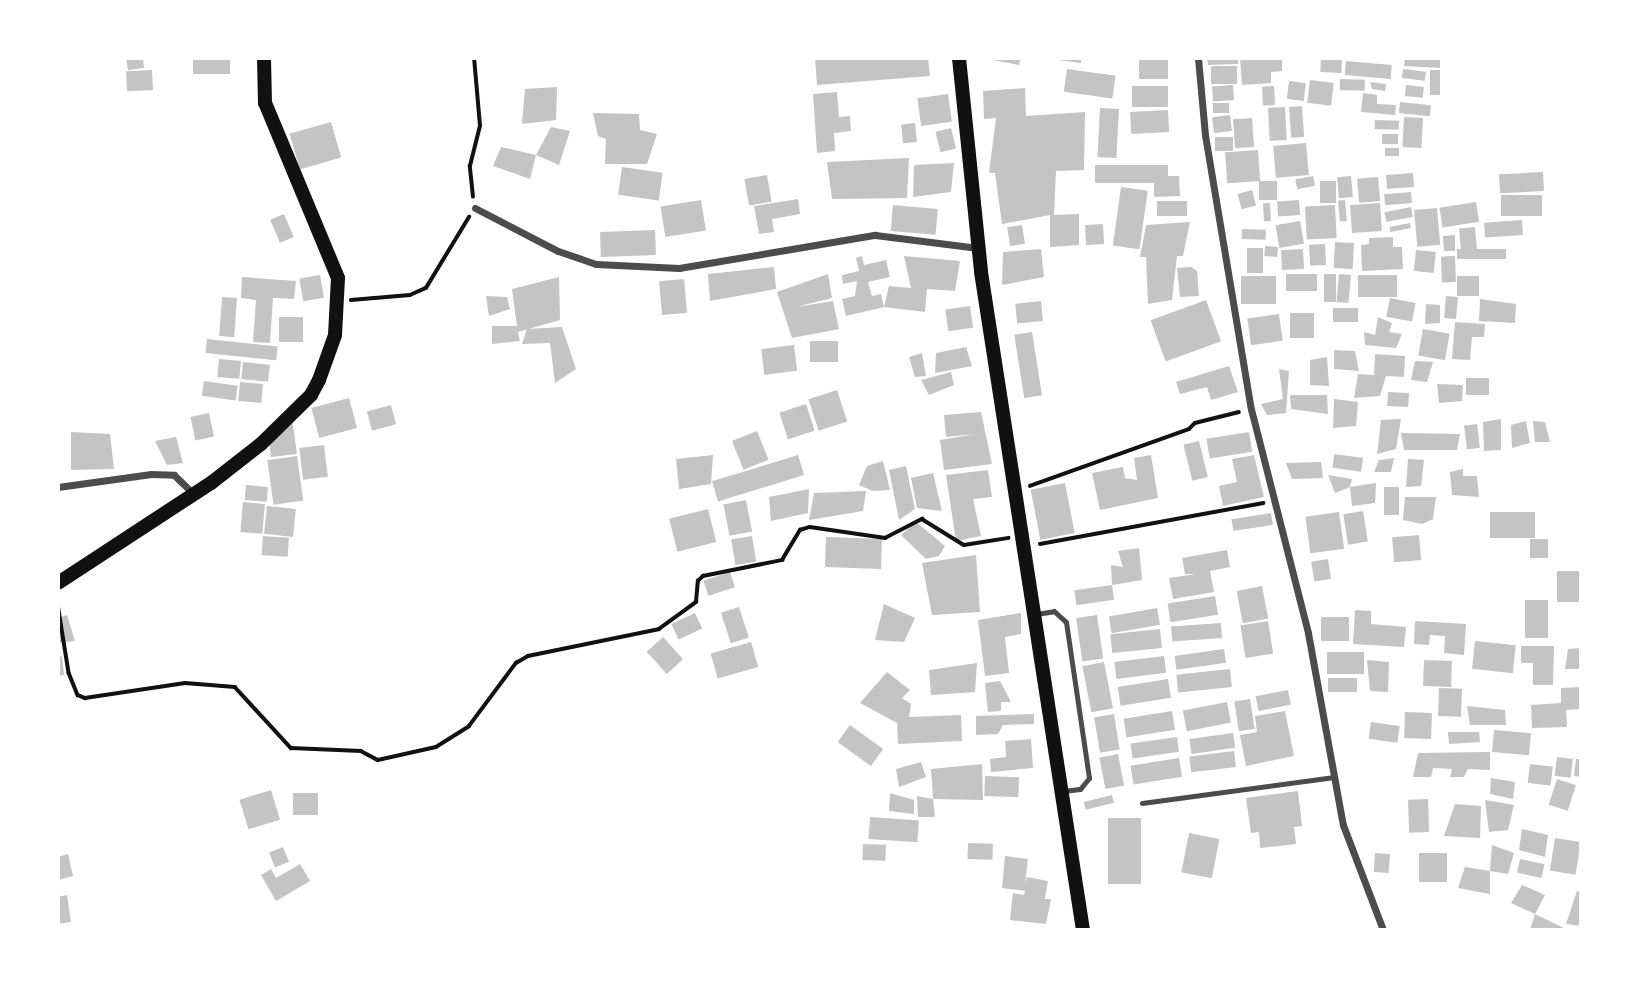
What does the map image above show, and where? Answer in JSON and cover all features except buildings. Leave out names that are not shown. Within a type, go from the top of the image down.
[{"type":"main road","points":[[58,583],[194,494],[261,444],[311,395],[335,335],[339,302],[338,278],[328,245],[265,103],[264,58]]},
{"type":"main road","points":[[959,58],[978,248],[1083,930]]},
{"type":"street","points":[[1198,58],[1205,135],[1251,409],[1308,633],[1334,777],[1353,860],[1383,930]]},
{"type":"street","points":[[475,208],[558,251],[596,264],[679,268],[875,235],[978,248]]},
{"type":"street","points":[[58,487],[150,474],[174,475],[194,494]]},
{"type":"lane","points":[[1036,614],[1055,611],[1066,622],[1089,778],[1080,789],[1062,792]]},
{"type":"lane","points":[[1142,803],[1334,777]]},
{"type":"path","points":[[339,302],[410,295],[426,288],[475,208],[470,166],[480,126],[474,58]]},
{"type":"path","points":[[1017,488],[1125,453],[1195,423],[1251,409]]},
{"type":"path","points":[[58,604],[69,673],[78,695],[85,698],[185,683],[235,687],[291,748],[361,751],[378,760],[436,747],[469,726],[516,663],[528,656],[659,629],[696,602],[698,581],[703,576],[782,561],[800,530],[810,527],[886,538],[922,519],[964,545],[1025,541],[1275,500]]}]
